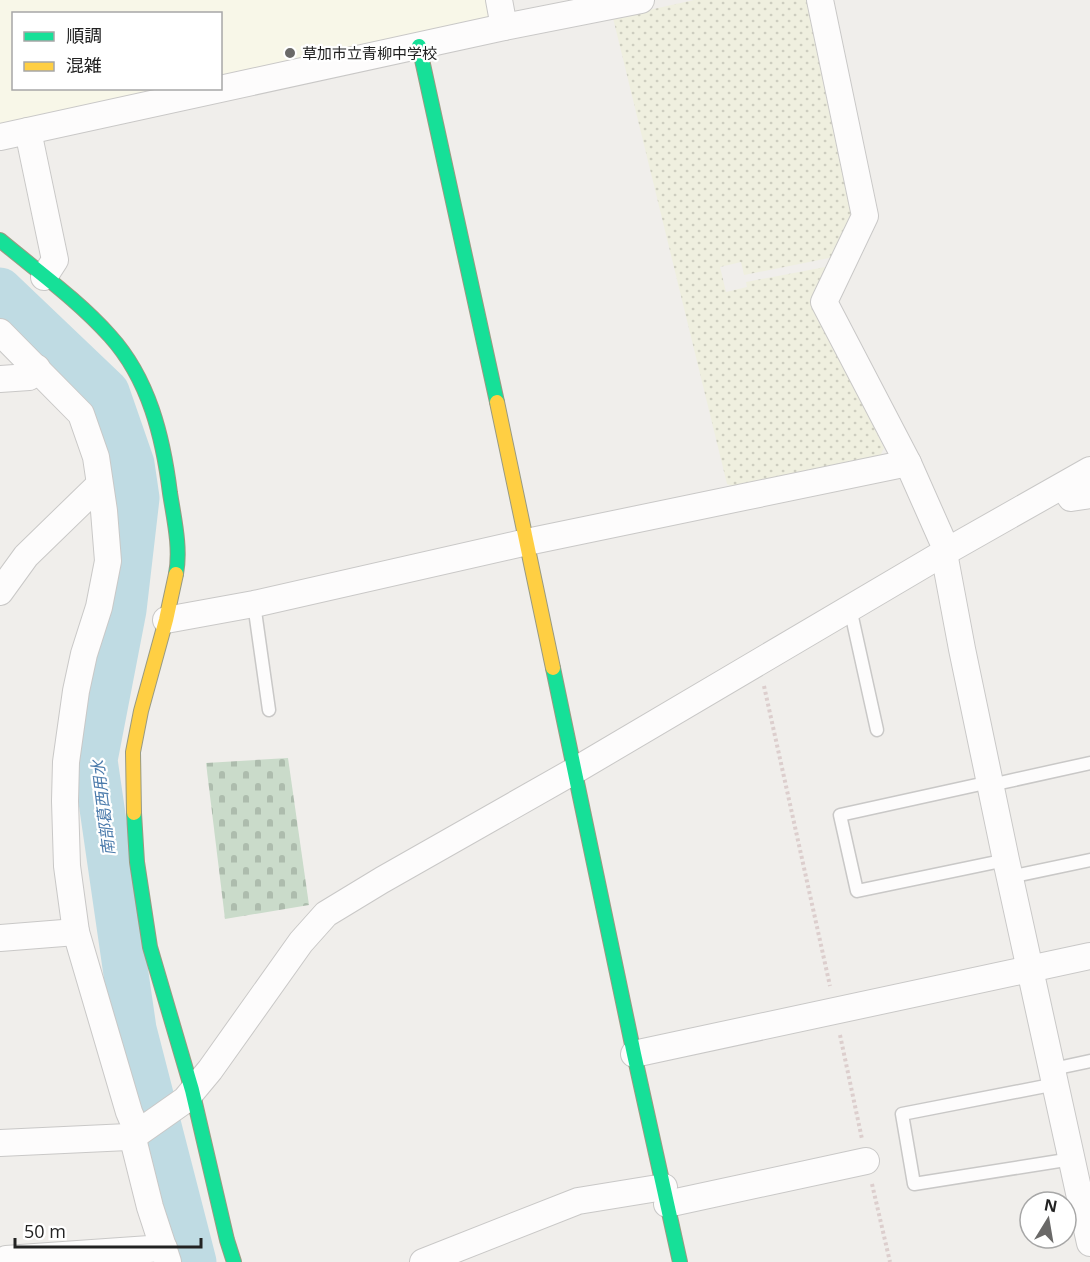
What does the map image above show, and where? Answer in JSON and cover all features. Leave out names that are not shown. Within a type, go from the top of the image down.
[{"type":"street","points":[[499,0],[504,27]]},
{"type":"street","points":[[222,89],[504,27],[641,0]]},
{"type":"street","points":[[820,0],[865,216],[824,302],[908,463],[945,552],[962,649],[1090,1243]]},
{"type":"street","points":[[419,46],[680,1262]]},
{"type":"street","points":[[0,137],[217,90]]},
{"type":"street","points":[[28,131],[55,260],[44,277]]},
{"type":"street","points":[[0,240],[84,310],[111,338],[138,377],[156,419],[165,454],[178,563],[133,752],[132,783],[137,862],[150,947],[234,1262]]},
{"type":"street","points":[[0,332],[81,414],[96,457],[108,561],[99,607],[84,654],[76,691],[66,762],[68,866],[76,932],[129,1112],[143,1180],[166,1255],[6,1259],[6,1262]]},
{"type":"street","points":[[0,379],[29,377],[37,368]]},
{"type":"street","points":[[166,620],[254,604],[527,542],[908,463]]},
{"type":"street","points":[[0,1143],[135,1134],[188,1095],[210,1070],[301,942],[326,914],[945,552],[1090,470]]},
{"type":"street","points":[[0,592],[26,556],[99,485]]},
{"type":"street","points":[[1063,486],[1071,498],[1090,495]]},
{"type":"street","points":[[0,938],[76,932]]},
{"type":"street","points":[[634,1054],[1090,956]]},
{"type":"street","points":[[423,1262],[578,1201],[665,1195],[866,1161]]},
{"type":"lane","points":[[254,604],[269,710]]},
{"type":"lane","points":[[850,608],[877,730]]},
{"type":"lane","points":[[1090,763],[840,815],[857,891],[1008,868],[1090,860]]},
{"type":"lane","points":[[1072,1159],[914,1184],[902,1114],[1054,1076],[1090,1061]]},
{"type":"path","points":[[758,662],[890,1262]]},
{"type":"shaded area","name":"草加市立青柳中学校","points":[[0,0],[492,0],[497,22],[222,83],[222,12],[12,12],[12,90],[193,90],[0,132]]},
{"type":"green space","points":[[694,0],[810,0],[855,210],[834,257],[744,275],[741,262],[720,267],[726,292],[747,287],[746,282],[836,265],[815,304],[884,448],[879,458],[739,488],[727,484],[613,18]]},
{"type":"green space","points":[[288,758],[309,905],[225,919],[206,763]]},
{"type":"pier","points":[[130,465],[134,498],[117,500],[113,467]]},
{"type":"waterway","name":"南部葛西用水","points":[[0,290],[107,392],[132,464],[137,498],[124,610],[95,760],[134,1029],[194,1262]]},
{"type":"traffic: fast","points":[[419,46],[497,402]]},
{"type":"traffic: fast","points":[[0,240],[98,323],[135,371],[152,410],[163,451],[176,534],[178,554],[176,574]]},
{"type":"traffic: fast","points":[[553,668],[680,1262]]},
{"type":"traffic: fast","points":[[134,813],[137,862],[150,947],[192,1090],[234,1262]]},
{"type":"traffic: slow","points":[[497,402],[553,668]]},
{"type":"traffic: slow","points":[[134,813],[133,752],[141,711],[176,574]]},
{"type":"place","name":"草加市立青柳中学校","points":[[290,53]]}]
